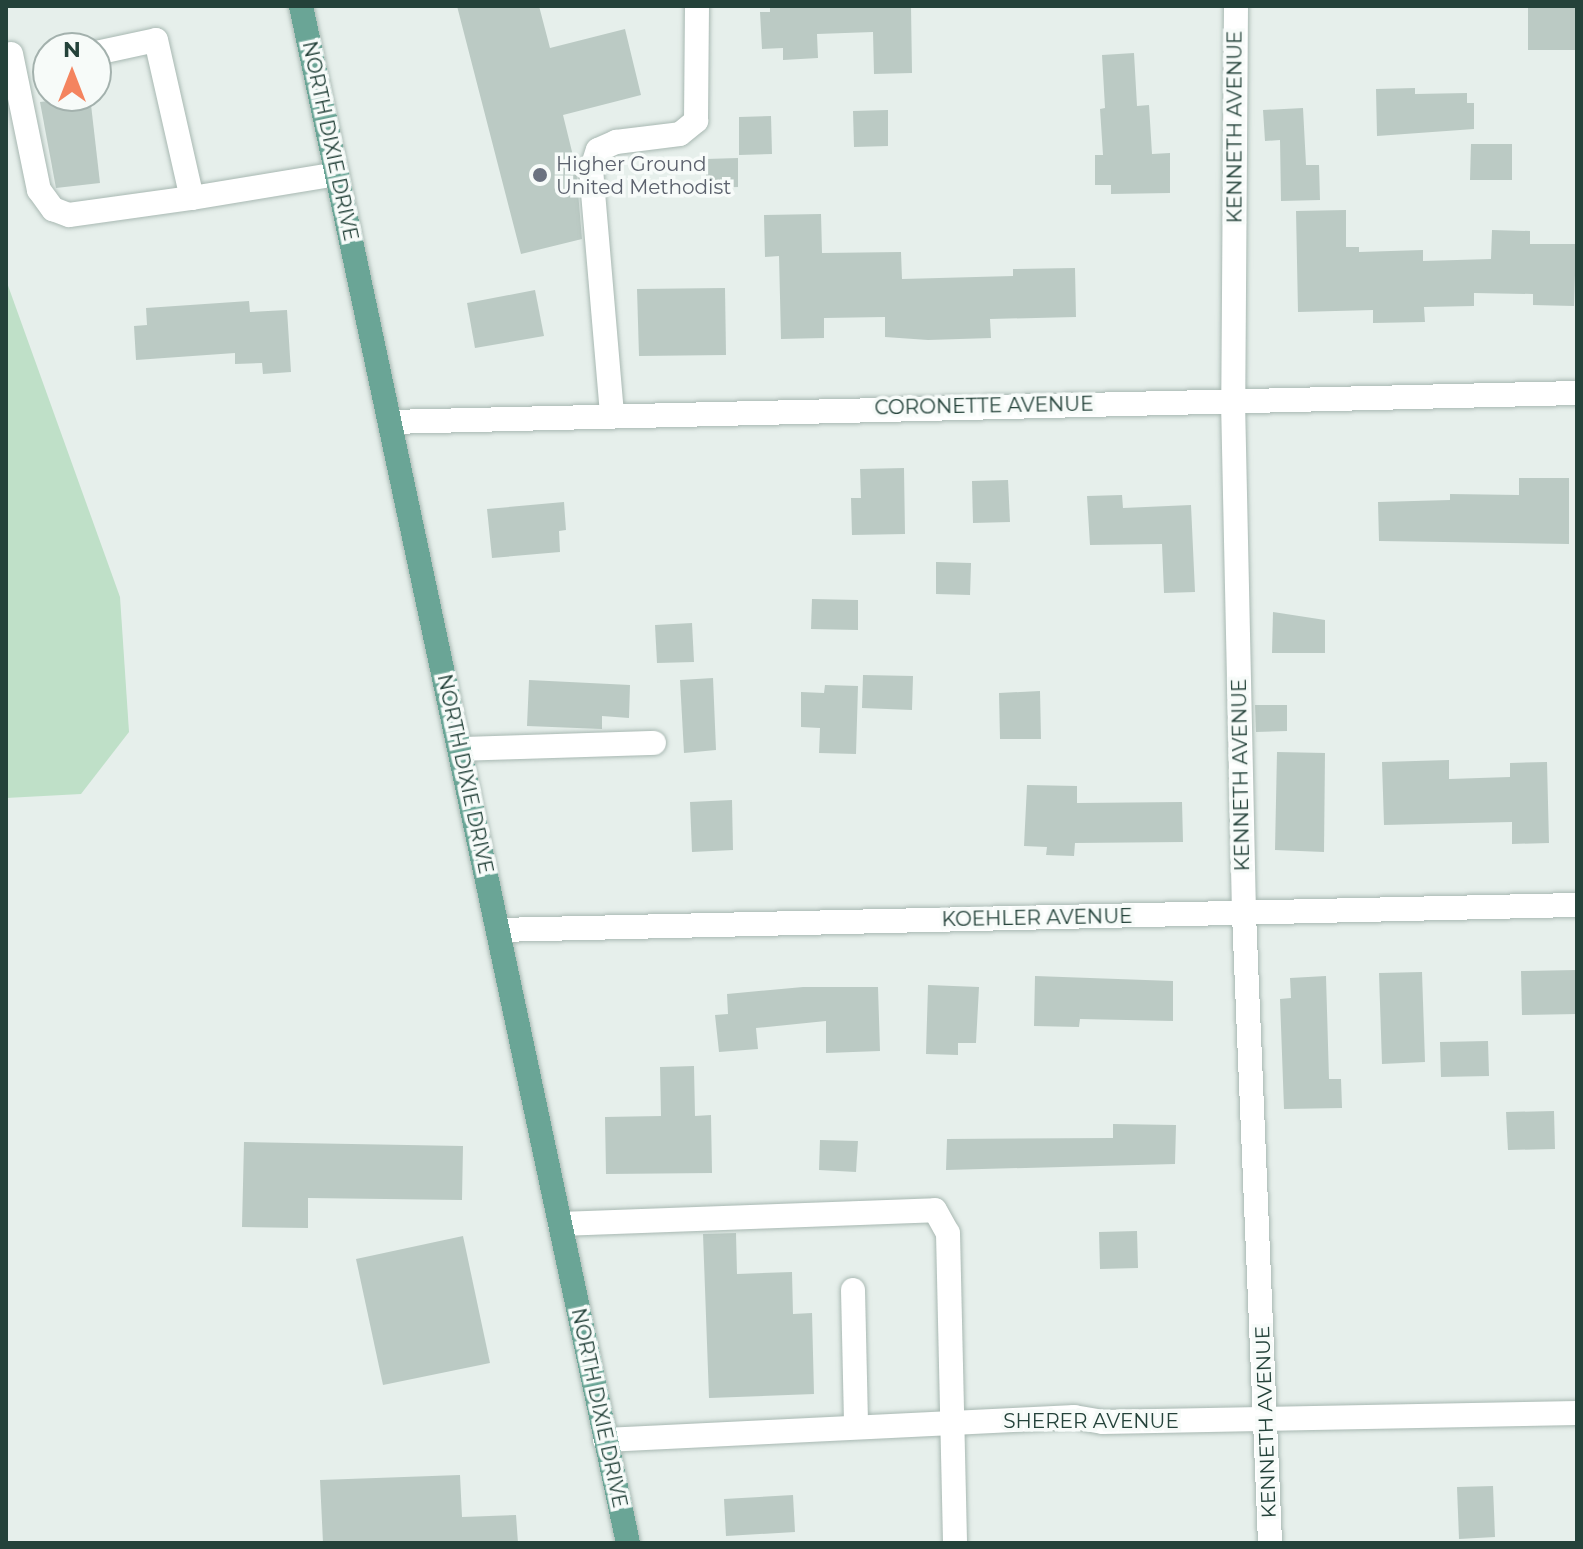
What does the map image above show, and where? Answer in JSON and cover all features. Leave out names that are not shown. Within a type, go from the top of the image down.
[{"type":"main road","name":"NORTH DIXIE DRIVE","points":[[301,6],[628,1543]]},
{"type":"street","points":[[612,414],[591,171],[598,150],[616,142],[680,134],[696,121],[697,6]]},
{"type":"street","name":"KENNETH AVENUE","points":[[1236,6],[1233,401],[1244,914],[1270,1543]]},
{"type":"street","points":[[112,50],[156,40],[192,198]]},
{"type":"street","points":[[11,54],[39,190],[53,209],[69,215],[337,174]]},
{"type":"street","name":"CORONETTE AVENUE","points":[[390,422],[612,414],[1577,393]]},
{"type":"street","points":[[460,749],[654,743]]},
{"type":"street","name":"KOEHLER AVENUE","points":[[498,930],[1577,905]]},
{"type":"street","points":[[560,1224],[935,1210],[948,1233],[955,1423],[955,1543]]},
{"type":"street","points":[[853,1290],[856,1426]]},
{"type":"street","name":"SHERER AVENUE","points":[[605,1440],[1074,1417],[1103,1422],[1577,1413]]},
{"type":"green space","points":[[6,280],[120,597],[129,732],[81,794],[6,798]]},
{"type":"building","name":"Higher Ground United Methodist","points":[[457,6],[539,6],[550,48],[625,29],[641,95],[563,115],[576,168],[582,239],[521,254]]},
{"type":"building","points":[[770,6],[911,6],[912,73],[874,74],[873,32],[817,34],[818,58],[783,60],[783,48],[762,49],[760,12],[770,12]]},
{"type":"building","points":[[1528,6],[1576,6],[1576,50],[1528,50]]},
{"type":"building","points":[[1134,53],[1137,106],[1149,105],[1152,154],[1170,153],[1170,193],[1111,194],[1111,185],[1095,185],[1095,155],[1103,155],[1100,109],[1105,108],[1102,55]]},
{"type":"building","points":[[1415,88],[1415,94],[1467,93],[1467,103],[1474,103],[1474,129],[1377,136],[1376,89]]},
{"type":"building","points":[[1303,108],[1306,165],[1319,165],[1320,200],[1281,201],[1280,140],[1265,141],[1263,110]]},
{"type":"building","points":[[888,110],[888,146],[854,147],[853,111]]},
{"type":"building","points":[[42,112],[92,112],[100,183],[56,188]]},
{"type":"building","points":[[771,116],[772,154],[739,155],[739,117]]},
{"type":"building","points":[[1471,144],[1512,144],[1512,180],[1470,180]]},
{"type":"building","points":[[738,158],[738,187],[706,188],[706,159]]},
{"type":"building","points":[[1346,210],[1346,247],[1359,247],[1359,252],[1423,250],[1423,261],[1491,259],[1492,230],[1530,231],[1530,244],[1576,244],[1574,306],[1533,305],[1533,294],[1474,293],[1474,306],[1424,307],[1425,322],[1373,323],[1373,310],[1298,312],[1296,211]]},
{"type":"building","points":[[821,214],[822,253],[901,252],[902,279],[1013,276],[1013,269],[1075,268],[1076,317],[990,319],[991,338],[928,340],[885,337],[885,317],[824,318],[824,338],[781,339],[779,256],[765,257],[764,215]]},
{"type":"building","points":[[725,288],[726,355],[639,356],[637,289]]},
{"type":"building","points":[[535,290],[544,336],[475,348],[467,303]]},
{"type":"building","points":[[249,301],[250,312],[287,310],[291,372],[263,374],[262,363],[235,364],[235,353],[136,360],[134,326],[147,325],[146,308]]},
{"type":"building","points":[[904,468],[905,534],[852,535],[851,498],[861,498],[860,469]]},
{"type":"building","points":[[1519,478],[1569,478],[1569,544],[1379,541],[1378,502],[1450,500],[1450,494],[1519,495]]},
{"type":"building","points":[[1008,480],[1010,522],[973,523],[972,481]]},
{"type":"building","points":[[1122,495],[1123,508],[1191,505],[1195,592],[1164,593],[1162,544],[1090,545],[1087,496]]},
{"type":"building","points":[[564,502],[566,530],[559,531],[560,552],[492,558],[487,509]]},
{"type":"building","points":[[936,562],[971,563],[970,595],[936,594]]},
{"type":"building","points":[[812,599],[858,600],[858,630],[811,629]]},
{"type":"building","points":[[1273,612],[1325,620],[1325,653],[1272,653]]},
{"type":"building","points":[[692,623],[694,662],[657,663],[655,625]]},
{"type":"building","points":[[863,675],[913,676],[912,710],[862,708]]},
{"type":"building","points":[[713,678],[716,750],[684,753],[680,680]]},
{"type":"building","points":[[529,680],[630,685],[629,718],[602,716],[602,729],[527,726]]},
{"type":"building","points":[[825,685],[858,686],[856,754],[819,753],[820,728],[801,727],[801,692],[824,693]]},
{"type":"building","points":[[1040,691],[1041,739],[1000,739],[999,693]]},
{"type":"building","points":[[1255,705],[1287,705],[1287,731],[1256,732]]},
{"type":"building","points":[[1277,752],[1325,753],[1324,852],[1275,850]]},
{"type":"building","points":[[1449,760],[1449,779],[1510,777],[1510,763],[1547,762],[1549,843],[1512,844],[1512,822],[1384,825],[1382,762]]},
{"type":"building","points":[[1027,785],[1077,786],[1077,803],[1182,802],[1183,842],[1075,843],[1074,856],[1046,855],[1047,847],[1024,846]]},
{"type":"building","points":[[732,800],[733,850],[692,852],[690,802]]},
{"type":"building","points":[[1577,970],[1577,1014],[1522,1015],[1521,971]]},
{"type":"building","points":[[1422,972],[1425,1062],[1382,1064],[1379,973]]},
{"type":"building","points":[[1035,976],[1173,981],[1173,1021],[1080,1019],[1079,1027],[1034,1026]]},
{"type":"building","points":[[1326,976],[1329,1079],[1341,1079],[1342,1108],[1284,1109],[1280,999],[1291,998],[1290,978]]},
{"type":"building","points":[[928,985],[979,987],[976,1043],[958,1043],[958,1055],[926,1054]]},
{"type":"building","points":[[803,987],[878,987],[880,1051],[826,1053],[826,1021],[756,1028],[758,1049],[719,1052],[715,1015],[728,1014],[727,994]]},
{"type":"building","points":[[1488,1041],[1489,1076],[1441,1077],[1440,1042]]},
{"type":"building","points":[[694,1066],[695,1116],[711,1115],[712,1173],[606,1174],[605,1117],[661,1116],[660,1067]]},
{"type":"building","points":[[1554,1111],[1555,1149],[1508,1150],[1506,1112]]},
{"type":"building","points":[[1113,1124],[1176,1125],[1175,1164],[946,1170],[947,1139],[1113,1138]]},
{"type":"building","points":[[820,1140],[858,1141],[856,1172],[819,1170]]},
{"type":"building","points":[[244,1142],[463,1146],[462,1200],[308,1198],[308,1228],[242,1227]]},
{"type":"building","points":[[1137,1231],[1138,1268],[1100,1269],[1099,1232]]},
{"type":"building","points":[[736,1233],[737,1274],[792,1272],[793,1314],[812,1313],[814,1394],[709,1398],[703,1234]]},
{"type":"building","points":[[463,1236],[490,1363],[383,1385],[356,1259]]},
{"type":"building","points":[[460,1475],[462,1517],[516,1515],[518,1543],[323,1543],[320,1480]]},
{"type":"building","points":[[1493,1486],[1495,1537],[1459,1539],[1457,1487]]},
{"type":"building","points":[[793,1495],[795,1532],[726,1536],[724,1499]]},
{"type":"place","name":"Higher Ground United Methodist","points":[[540,175]]}]
